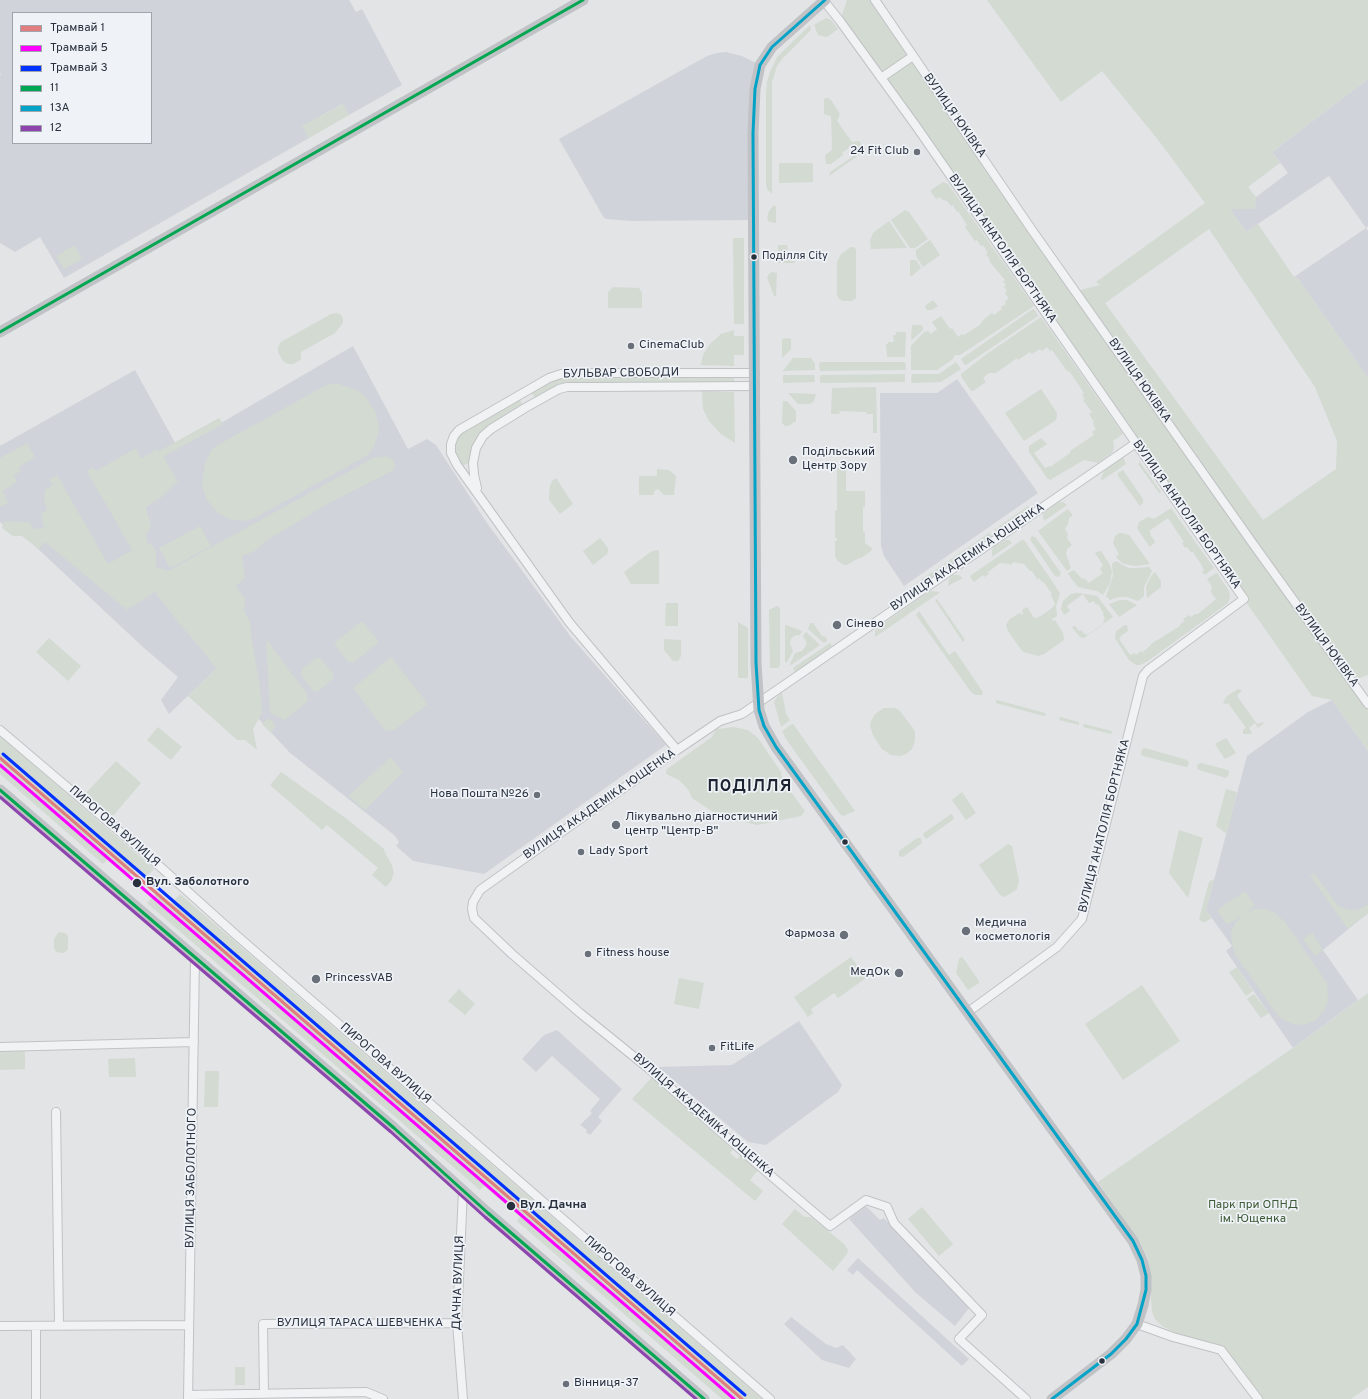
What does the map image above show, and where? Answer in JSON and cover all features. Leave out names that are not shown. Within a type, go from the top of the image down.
[{"type":"main road","points":[[0,332],[583,0]]},
{"type":"main road","points":[[824,0],[772,47],[760,65],[756,83],[753,126],[756,663],[758,702],[764,726],[776,747],[1133,1241],[1142,1260],[1146,1276],[1146,1290],[1137,1324],[1126,1339],[1111,1354],[1052,1399]]},
{"type":"main road","points":[[0,790],[394,1128],[488,1213],[704,1399]]},
{"type":"street","name":"ВУЛИЦЯ АНАТОЛІЯ БОРТНЯКА","points":[[824,0],[1047,313],[1244,599],[1148,670],[1143,676],[1082,919],[1057,947],[968,1012]]},
{"type":"street","name":"ВУЛИЦЯ ЮКІВКА","points":[[875,0],[1179,439],[1368,704]]},
{"type":"street","points":[[881,78],[913,56]]},
{"type":"street","name":"БУЛЬВАР СВОБОДИ","points":[[677,750],[569,622],[452,456],[450,449],[452,441],[459,430],[551,377],[568,373],[755,372]]},
{"type":"street","name":"БУЛЬВАР СВОБОДИ","points":[[480,496],[473,469],[474,454],[479,442],[486,433],[529,405],[556,390],[567,387],[755,386]]},
{"type":"street","points":[[523,394],[529,405]]},
{"type":"street","name":"ВУЛИЦЯ АКАДЕМІКА ЮЩЕНКА","points":[[1026,1399],[959,1339],[982,1315],[894,1223],[886,1207],[866,1200],[830,1226],[648,1068],[580,1013],[474,918],[472,909],[473,902],[480,890],[677,750],[720,721],[742,714],[1136,443]]},
{"type":"street","name":"ПИРОГОВА ВУЛИЦЯ","points":[[0,730],[146,854],[235,934],[770,1399]]},
{"type":"street","name":"ВУЛИЦЯ ЗАБОЛОТНОГО","points":[[188,1397],[195,958]]},
{"type":"street","points":[[0,1047],[194,1042]]},
{"type":"street","points":[[56,1112],[59,1325]]},
{"type":"street","name":"ДАЧНА ВУЛИЦЯ","points":[[463,1190],[457,1323],[463,1399]]},
{"type":"street","name":"ВУЛИЦЯ ТАРАСА ШЕВЧЕНКА","points":[[264,1394],[263,1324],[457,1323]]},
{"type":"street","points":[[1137,1324],[1173,1337],[1220,1350],[1258,1399]]},
{"type":"street","points":[[0,1326],[189,1325]]},
{"type":"street","points":[[36,1326],[36,1399]]},
{"type":"street","points":[[188,1397],[366,1392],[383,1398]]},
{"type":"shaded area","points":[[0,0],[349,0],[356,12],[362,9],[402,85],[349,115],[342,104],[303,126],[309,138],[64,278],[40,237],[15,252],[0,243]]},
{"type":"shaded area","points":[[726,52],[742,56],[760,65],[754,220],[631,221],[604,218],[559,139],[707,56]]},
{"type":"shaded area","points":[[1368,79],[1368,226],[1366,228],[1329,176],[1246,232],[1230,209],[1255,209],[1256,197],[1288,173],[1272,152]]},
{"type":"shaded area","points":[[1366,228],[1368,231],[1368,378],[1299,280],[1294,277]]},
{"type":"shaded area","points":[[353,346],[408,449],[427,439],[436,445],[487,523],[571,637],[666,745],[484,874],[413,861],[396,846],[399,842],[394,835],[289,752],[245,704],[216,669],[169,714],[161,700],[178,677],[144,648],[22,534],[10,531],[0,522],[0,446],[135,370],[178,448]]},
{"type":"shaded area","points":[[957,379],[1038,493],[904,586],[884,556],[881,546],[880,393],[937,393]]},
{"type":"shaded area","points":[[1332,700],[1368,751],[1368,913],[1323,950],[1358,1000],[1293,1048],[1226,951],[1232,946],[1206,910],[1247,756],[1308,712]]},
{"type":"shaded area","points":[[799,1021],[842,1085],[838,1092],[766,1145],[748,1142],[658,1067],[732,1065]]},
{"type":"shaded area","points":[[557,1030],[622,1089],[598,1117],[602,1121],[590,1135],[586,1132],[587,1130],[580,1125],[592,1113],[590,1111],[600,1099],[552,1056],[536,1072],[522,1059],[544,1035]]},
{"type":"shaded area","points":[[862,1207],[867,1207],[880,1220],[884,1218],[969,1308],[955,1326],[916,1293],[849,1219]]},
{"type":"shaded area","points":[[858,1258],[969,1359],[962,1366],[857,1270],[853,1275],[847,1270]]},
{"type":"shaded area","points":[[791,1317],[826,1344],[836,1348],[843,1345],[856,1359],[849,1368],[822,1360],[784,1324]]},
{"type":"green space","points":[[847,0],[875,0],[1076,291],[1100,285],[1096,282],[1205,203],[1159,141],[1102,71],[1061,102],[987,0],[1368,0],[1368,79],[1272,152],[1280,163],[1248,187],[1256,197],[1255,209],[1230,209],[1246,232],[1258,224],[1294,277],[1299,280],[1368,378],[1368,675],[1352,681],[1368,706],[1368,751],[1332,700],[1312,696],[840,21]],"holes":[[[1209,229],[1315,387],[1337,441],[1336,469],[1263,520],[1105,303]]]},
{"type":"green space","points":[[826,18],[831,20],[838,29],[827,37],[818,35],[814,25]]},
{"type":"green space","points":[[810,25],[811,30],[777,66],[772,82],[772,194],[767,189],[766,184],[767,82],[777,57]]},
{"type":"green space","points":[[825,98],[831,100],[840,114],[837,121],[852,142],[859,141],[866,150],[829,176],[830,172],[858,153],[854,148],[852,149],[850,147],[842,153],[843,155],[831,164],[826,164],[825,155],[832,150],[831,116],[824,114]]},
{"type":"green space","points":[[343,104],[349,115],[309,138],[302,126]]},
{"type":"green space","points":[[779,163],[813,163],[813,182],[779,183]]},
{"type":"green space","points":[[943,182],[948,184],[1034,306],[960,355],[955,355],[953,359],[937,370],[911,370],[911,346],[924,332],[928,331],[931,334],[937,329],[932,322],[941,316],[958,337],[962,334],[964,335],[981,324],[984,319],[992,313],[994,315],[1002,309],[1001,307],[1006,304],[1005,301],[1009,299],[1005,293],[1007,291],[1004,287],[1006,285],[1003,282],[1005,280],[989,261],[990,260],[986,254],[988,253],[983,245],[981,246],[977,240],[975,241],[965,227],[967,225],[953,205],[951,206],[946,200],[944,201],[940,197],[936,199],[931,192],[931,190]]},
{"type":"green space","points":[[774,205],[776,207],[776,223],[769,222],[767,218],[769,211]]},
{"type":"green space","points":[[905,210],[909,212],[928,239],[915,248],[910,248],[891,220]]},
{"type":"green space","points":[[889,221],[907,248],[871,249],[870,241],[873,233]]},
{"type":"green space","points":[[733,238],[744,238],[744,324],[734,324]]},
{"type":"green space","points":[[930,240],[940,255],[923,267],[916,256],[916,250]]},
{"type":"green space","points":[[74,245],[82,259],[64,269],[56,256]]},
{"type":"green space","points":[[778,245],[787,245],[788,256],[795,260],[795,263],[778,263]]},
{"type":"green space","points":[[851,247],[856,249],[856,298],[852,301],[843,301],[839,299],[837,295],[837,262],[841,254]]},
{"type":"green space","points":[[910,260],[916,260],[921,268],[912,276],[910,276]]},
{"type":"green space","points":[[773,272],[777,273],[776,296],[774,296],[767,277]]},
{"type":"green space","points":[[613,287],[639,288],[642,293],[642,308],[608,308],[608,292]]},
{"type":"green space","points":[[933,300],[938,306],[932,310],[927,310],[925,306]]},
{"type":"green space","points":[[1033,309],[1038,316],[965,365],[961,359]]},
{"type":"green space","points":[[331,314],[340,314],[343,319],[343,323],[335,333],[301,352],[301,360],[293,364],[288,364],[283,361],[278,352],[278,347],[281,342]]},
{"type":"green space","points":[[1041,317],[1123,434],[1113,441],[1114,448],[1112,453],[1098,463],[1084,460],[1050,480],[1029,452],[1029,446],[1041,438],[1047,444],[1034,453],[1045,468],[1050,467],[1094,435],[1092,432],[1096,429],[1089,414],[1092,412],[1083,400],[1085,399],[1082,395],[1084,393],[1070,372],[1067,371],[1052,350],[1050,351],[1047,347],[1042,351],[1040,349],[1032,354],[1030,352],[1018,360],[1017,358],[996,373],[989,373],[983,378],[986,382],[973,391],[971,391],[961,376],[961,374],[984,356]]},
{"type":"green space","points":[[912,325],[921,325],[923,330],[912,340],[911,338]]},
{"type":"green space","points":[[734,330],[734,336],[744,336],[744,355],[734,355],[734,366],[701,365],[703,355],[710,344],[721,334]]},
{"type":"green space","points":[[896,332],[906,333],[905,357],[887,357],[886,344],[888,344],[888,342],[894,342],[893,335],[896,335]]},
{"type":"green space","points":[[782,339],[791,339],[791,349],[782,358]]},
{"type":"green space","points":[[793,358],[811,358],[815,364],[815,370],[783,371]]},
{"type":"green space","points":[[821,362],[905,362],[906,369],[820,371],[819,364]]},
{"type":"green space","points":[[956,362],[961,369],[941,382],[912,383],[911,381],[912,374],[939,374]]},
{"type":"green space","points":[[734,373],[734,386],[567,387],[537,401],[530,390],[551,377]]},
{"type":"green space","points":[[905,374],[905,382],[820,382],[821,375]]},
{"type":"green space","points":[[783,375],[814,375],[815,382],[783,383]]},
{"type":"green space","points":[[328,384],[339,384],[357,390],[365,396],[376,413],[379,429],[374,447],[368,455],[255,518],[244,521],[230,519],[216,511],[206,499],[202,483],[205,463],[211,451],[216,446]]},
{"type":"green space","points":[[876,387],[877,433],[873,433],[873,414],[867,414],[866,412],[840,411],[839,414],[831,414],[832,388]]},
{"type":"green space","points":[[1041,389],[1057,413],[1056,420],[1024,441],[1005,413]]},
{"type":"green space","points":[[702,391],[734,392],[735,443],[721,434],[709,421],[703,409]]},
{"type":"green space","points":[[788,393],[816,394],[814,401],[810,404],[798,404]]},
{"type":"green space","points":[[518,397],[525,408],[491,429],[470,461],[467,464],[460,466],[452,456],[453,438]]},
{"type":"green space","points":[[783,401],[787,401],[796,411],[796,421],[788,426],[785,426],[782,423]]},
{"type":"green space","points":[[219,418],[223,424],[163,457],[178,481],[163,496],[146,507],[151,527],[146,535],[148,544],[152,545],[156,551],[156,567],[168,571],[373,458],[387,456],[395,462],[394,470],[329,503],[266,541],[255,551],[242,556],[245,578],[236,586],[245,599],[244,611],[250,622],[260,686],[262,713],[253,729],[257,750],[245,740],[237,740],[188,696],[216,669],[155,592],[127,610],[45,542],[39,549],[22,536],[13,536],[2,528],[4,521],[28,522],[35,529],[44,528],[41,515],[47,509],[44,501],[45,490],[53,485],[49,479],[57,475],[108,564],[132,550],[87,471],[93,467],[96,471],[136,448],[141,459],[157,449],[159,451]]},
{"type":"green space","points":[[27,443],[35,457],[19,467],[21,471],[14,475],[17,482],[3,491],[8,503],[0,507],[0,458]]},
{"type":"green space","points":[[1123,457],[1126,464],[1101,481],[1105,469]]},
{"type":"green space","points":[[1140,462],[1161,492],[1160,494],[1138,464]]},
{"type":"green space","points":[[840,464],[846,465],[846,491],[865,491],[865,507],[863,507],[863,532],[865,532],[865,543],[872,548],[871,551],[861,558],[847,565],[842,564],[839,561],[838,562],[835,556],[835,541],[837,541],[837,538],[835,538],[835,511],[837,510],[837,468]]},
{"type":"green space","points":[[657,469],[669,470],[676,476],[674,495],[664,495],[658,489],[654,491],[654,495],[639,495],[639,476],[657,476]]},
{"type":"green space","points":[[1123,470],[1143,499],[1143,503],[1140,506],[1118,476],[1118,473]]},
{"type":"green space","points":[[556,478],[573,504],[560,514],[549,500],[550,486],[552,481]]},
{"type":"green space","points":[[1059,502],[1063,502],[1067,505],[1044,521],[1044,512]]},
{"type":"green space","points":[[1028,506],[1031,509],[995,534],[994,530]]},
{"type":"green space","points":[[1171,508],[1214,568],[1205,575],[1202,572],[1204,570],[1201,564],[1193,552],[1191,552],[1187,547],[1185,548],[1182,543],[1184,542],[1168,518],[1149,531],[1155,542],[1151,546],[1149,546],[1137,528],[1139,522],[1148,517],[1154,519]]},
{"type":"green space","points":[[1068,509],[1072,516],[1069,518],[1065,529],[1068,534],[1067,538],[1072,545],[1067,549],[1066,554],[1071,568],[1067,571],[1038,531]]},
{"type":"green space","points":[[200,526],[211,546],[170,568],[159,548]]},
{"type":"green space","points":[[989,533],[992,536],[914,589],[912,586]]},
{"type":"green space","points":[[1119,533],[1129,535],[1150,564],[1136,566],[1129,565],[1122,563],[1116,557],[1119,554],[1113,543],[1115,536]]},
{"type":"green space","points":[[1032,536],[1036,538],[1061,573],[1059,577],[1055,576],[1031,541],[1030,539]]},
{"type":"green space","points":[[600,538],[608,548],[608,552],[593,565],[583,551]]},
{"type":"green space","points":[[1005,540],[1009,540],[1012,543],[992,557],[992,550],[994,546]]},
{"type":"green space","points":[[1024,540],[1060,593],[1056,606],[1057,616],[1052,619],[1053,621],[1055,620],[1063,633],[1064,640],[1039,656],[1022,651],[1008,631],[1006,625],[1010,619],[1020,613],[1022,615],[1022,610],[1027,607],[1034,618],[1037,618],[1054,606],[1055,604],[1051,595],[1052,594],[1043,581],[1042,582],[1039,578],[1037,579],[1032,571],[1030,571],[1024,564],[1014,562],[1010,565],[1000,563],[988,572],[989,574],[984,577],[983,575],[974,582],[970,577]]},
{"type":"green space","points":[[659,550],[659,584],[631,584],[624,572],[652,551]]},
{"type":"green space","points":[[1101,551],[1112,571],[1110,583],[1103,595],[1097,591],[1078,587],[1068,574],[1074,570],[1082,579],[1084,578],[1089,583],[1103,573],[1100,569],[1103,565],[1095,553]]},
{"type":"green space","points":[[1116,561],[1128,568],[1149,567],[1152,571],[1144,587],[1144,596],[1138,601],[1127,597],[1119,597],[1110,600],[1106,596],[1113,576],[1112,564]]},
{"type":"green space","points":[[1155,572],[1161,581],[1161,587],[1147,598],[1146,587],[1151,576]]},
{"type":"green space","points":[[1216,573],[1229,591],[1230,597],[1228,603],[1148,661],[1140,665],[1136,665],[1129,660],[1115,638],[1116,631],[1127,625],[1128,631],[1119,639],[1130,655],[1135,653],[1136,655],[1141,651],[1143,652],[1151,644],[1180,626],[1180,624],[1185,621],[1183,619],[1189,615],[1191,617],[1198,614],[1216,599],[1211,592],[1212,587],[1207,579]]},
{"type":"green space","points":[[953,575],[959,575],[963,578],[948,586],[949,579]]},
{"type":"green space","points":[[930,591],[940,592],[875,637],[875,631],[877,628]]},
{"type":"green space","points":[[1078,593],[1097,596],[1113,617],[1084,638],[1080,637],[1072,627],[1075,626],[1079,631],[1081,630],[1087,635],[1104,623],[1103,621],[1105,619],[1104,614],[1098,604],[1096,605],[1094,601],[1089,603],[1083,594],[1067,606],[1070,611],[1064,615],[1061,609],[1063,601],[1071,594]]},
{"type":"green space","points":[[937,599],[965,640],[963,642],[935,600]]},
{"type":"green space","points":[[1120,600],[1127,600],[1137,605],[1119,617],[1109,604]]},
{"type":"green space","points":[[666,603],[678,603],[678,626],[665,626]]},
{"type":"green space","points":[[777,606],[780,608],[780,665],[778,668],[770,668],[769,610]]},
{"type":"green space","points":[[919,611],[949,655],[955,651],[983,692],[982,695],[975,695],[971,692],[916,615]]},
{"type":"green space","points":[[362,621],[379,642],[353,663],[348,662],[334,643]]},
{"type":"green space","points":[[738,622],[748,628],[748,678],[738,678]]},
{"type":"green space","points":[[810,623],[813,623],[822,636],[826,637],[827,641],[824,643],[808,629]]},
{"type":"green space","points":[[786,625],[802,631],[800,635],[794,636],[791,639],[790,643],[793,651],[787,662],[785,662],[785,626]]},
{"type":"green space","points":[[806,632],[820,645],[791,665],[790,664],[795,653],[802,651],[806,646],[806,641],[803,636]]},
{"type":"green space","points":[[49,638],[81,666],[68,681],[36,652]]},
{"type":"green space","points":[[266,639],[307,694],[308,701],[285,720],[270,713]]},
{"type":"green space","points":[[664,639],[681,640],[681,656],[678,661],[673,661],[664,650]]},
{"type":"green space","points":[[830,643],[832,646],[795,672],[793,668]]},
{"type":"green space","points":[[391,657],[428,704],[393,731],[385,730],[353,688]]},
{"type":"green space","points":[[316,658],[320,658],[333,673],[333,679],[317,692],[312,690],[301,675],[302,669]]},
{"type":"green space","points":[[1238,689],[1242,690],[1237,696],[1257,724],[1264,722],[1258,728],[1255,723],[1249,728],[1252,733],[1249,734],[1243,734],[1243,730],[1246,728],[1228,703],[1223,703],[1227,696]]},
{"type":"green space","points":[[782,692],[786,714],[790,720],[781,727],[774,702]]},
{"type":"green space","points":[[997,700],[1045,713],[1046,715],[1044,716],[996,703]]},
{"type":"green space","points":[[884,708],[894,708],[899,710],[913,728],[915,733],[915,741],[912,749],[906,754],[900,756],[891,755],[882,749],[873,735],[870,726],[871,721],[875,714]]},
{"type":"green space","points":[[1060,717],[1079,722],[1079,725],[1059,720]]},
{"type":"green space","points":[[269,719],[274,722],[275,727],[271,733],[262,724]]},
{"type":"green space","points":[[792,724],[855,811],[843,816],[840,814],[786,739],[782,731]]},
{"type":"green space","points":[[1084,724],[1112,731],[1111,734],[1083,727]]},
{"type":"green space","points":[[158,727],[182,747],[171,760],[147,740]]},
{"type":"green space","points":[[733,727],[748,730],[758,738],[781,772],[782,780],[805,811],[801,816],[757,825],[745,822],[730,821],[722,818],[692,798],[689,791],[679,780],[666,774],[667,769],[712,737],[715,731],[718,729]]},
{"type":"green space","points":[[0,736],[154,869],[146,877],[136,868],[128,877],[108,859],[103,864],[0,774]]},
{"type":"green space","points":[[1226,738],[1236,753],[1225,759],[1215,744]]},
{"type":"green space","points":[[1145,748],[1187,760],[1189,762],[1188,766],[1186,767],[1143,756],[1141,754],[1142,749]]},
{"type":"green space","points":[[391,757],[403,772],[365,810],[348,796]]},
{"type":"green space","points":[[116,761],[141,783],[112,817],[85,794]]},
{"type":"green space","points":[[1201,763],[1228,770],[1228,776],[1226,778],[1199,770],[1197,768],[1198,764]]},
{"type":"green space","points":[[281,772],[347,819],[384,849],[392,865],[394,873],[391,881],[386,887],[372,875],[378,868],[327,825],[322,830],[270,785]]},
{"type":"green space","points":[[1226,789],[1237,792],[1227,834],[1216,826]]},
{"type":"green space","points":[[962,792],[976,813],[966,820],[952,800]]},
{"type":"green space","points":[[951,814],[954,819],[926,839],[923,835],[924,833]]},
{"type":"green space","points":[[1179,830],[1203,838],[1188,898],[1169,873]]},
{"type":"green space","points":[[917,838],[921,838],[922,843],[903,857],[899,856],[899,851]]},
{"type":"green space","points":[[1008,844],[1012,846],[1019,881],[1017,889],[1005,897],[1000,895],[979,865]]},
{"type":"green space","points":[[1314,873],[1340,907],[1355,910],[1368,904],[1368,913],[1348,929],[1310,876]]},
{"type":"green space","points":[[1214,879],[1206,910],[1212,918],[1202,922],[1199,919],[1209,882]]},
{"type":"green space","points":[[1245,891],[1255,906],[1245,913],[1254,909],[1266,909],[1275,913],[1285,922],[1327,983],[1328,1001],[1324,1011],[1316,1020],[1304,1025],[1293,1024],[1278,1016],[1235,954],[1231,932],[1235,923],[1242,915],[1227,925],[1217,910]]},
{"type":"green space","points":[[158,892],[171,904],[180,894],[762,1399],[722,1399],[517,1221],[520,1217],[484,1186],[480,1190],[147,903]]},
{"type":"green space","points":[[59,932],[65,933],[68,936],[68,949],[64,953],[56,952],[54,947],[54,939]]},
{"type":"green space","points":[[1312,932],[1323,950],[1315,956],[1303,939]]},
{"type":"green space","points":[[851,957],[866,978],[838,998],[834,993],[811,1009],[813,1013],[808,1017],[794,997]]},
{"type":"green space","points":[[961,957],[979,981],[979,983],[968,990],[956,973],[959,959]]},
{"type":"green space","points":[[1237,967],[1253,991],[1246,996],[1229,972]]},
{"type":"green space","points":[[679,978],[704,983],[699,1009],[674,1004]]},
{"type":"green space","points":[[1142,985],[1180,1041],[1123,1080],[1085,1024]]},
{"type":"green space","points":[[459,989],[475,1004],[465,1015],[448,1001]]},
{"type":"green space","name":"Парк при ОПНД ім. Ющенка","points":[[1368,993],[1368,1387],[1351,1399],[1257,1399],[1221,1350],[1173,1337],[1174,1332],[1162,1326],[1155,1319],[1152,1312],[1148,1258],[1137,1238],[1098,1182],[1293,1048]]},
{"type":"green space","points":[[1254,994],[1269,1013],[1261,1018],[1247,999]]},
{"type":"green space","points":[[25,1051],[25,1069],[0,1070],[0,1052]]},
{"type":"green space","points":[[135,1058],[136,1077],[109,1077],[108,1059]]},
{"type":"green space","points":[[205,1071],[219,1071],[218,1107],[204,1107]]},
{"type":"green space","points":[[652,1077],[733,1150],[730,1153],[737,1159],[741,1155],[758,1170],[750,1180],[763,1191],[755,1201],[632,1099]]},
{"type":"green space","points":[[922,1207],[953,1244],[939,1256],[908,1219]]},
{"type":"green space","points":[[795,1209],[805,1217],[811,1217],[844,1244],[848,1250],[847,1254],[833,1271],[782,1224]]},
{"type":"green space","points":[[235,1367],[245,1367],[245,1385],[235,1385]]},
{"type":"tram line","name":"3","points":[[3,754],[745,1395]]},
{"type":"tram line","name":"1","points":[[0,758],[742,1399]]},
{"type":"tram line","name":"5","points":[[0,765],[734,1399]]},
{"type":"transit line","name":"11","points":[[0,332],[583,0]]},
{"type":"transit line","name":"13А","points":[[825,0],[772,47],[760,65],[755,89],[753,133],[756,663],[759,710],[764,726],[776,747],[1133,1241],[1142,1260],[1146,1276],[1146,1290],[1137,1324],[1126,1339],[1111,1354],[1052,1399]]},
{"type":"transit line","name":"11","points":[[0,790],[394,1128],[488,1213],[704,1399]]},
{"type":"transit line","name":"12","points":[[0,797],[391,1132],[485,1217],[696,1399]]},
{"type":"place","name":"24 Fit Club","points":[[917,152]]},
{"type":"place","name":"Поділля City","points":[[754,257]]},
{"type":"place","name":"CinemaClub","points":[[631,346]]},
{"type":"place","name":"Подільський Центр Зору","points":[[793,460]]},
{"type":"place","name":"Сінево","points":[[837,625]]},
{"type":"place","name":"Нова Пошта №26","points":[[537,795]]},
{"type":"place","name":"Лікувально діагностичний центр \"Центр-В\"","points":[[616,825]]},
{"type":"place","name":"Lady Sport","points":[[581,852]]},
{"type":"place","name":"Вул. Заболотного","points":[[137,883]]},
{"type":"place","name":"Медична косметологія","points":[[966,931]]},
{"type":"place","name":"Фармоза","points":[[844,935]]},
{"type":"place","name":"Fitness house","points":[[588,954]]},
{"type":"place","name":"МедОк","points":[[899,973]]},
{"type":"place","name":"PrincessVAB","points":[[316,979]]},
{"type":"place","name":"FitLife","points":[[712,1048]]},
{"type":"place","name":"Вул. Дачна","points":[[511,1206]]},
{"type":"place","name":"Вінниця-37","points":[[566,1384]]},
{"type":"district","name":"ПОДІЛЛЯ","points":[[750,788]]}]
